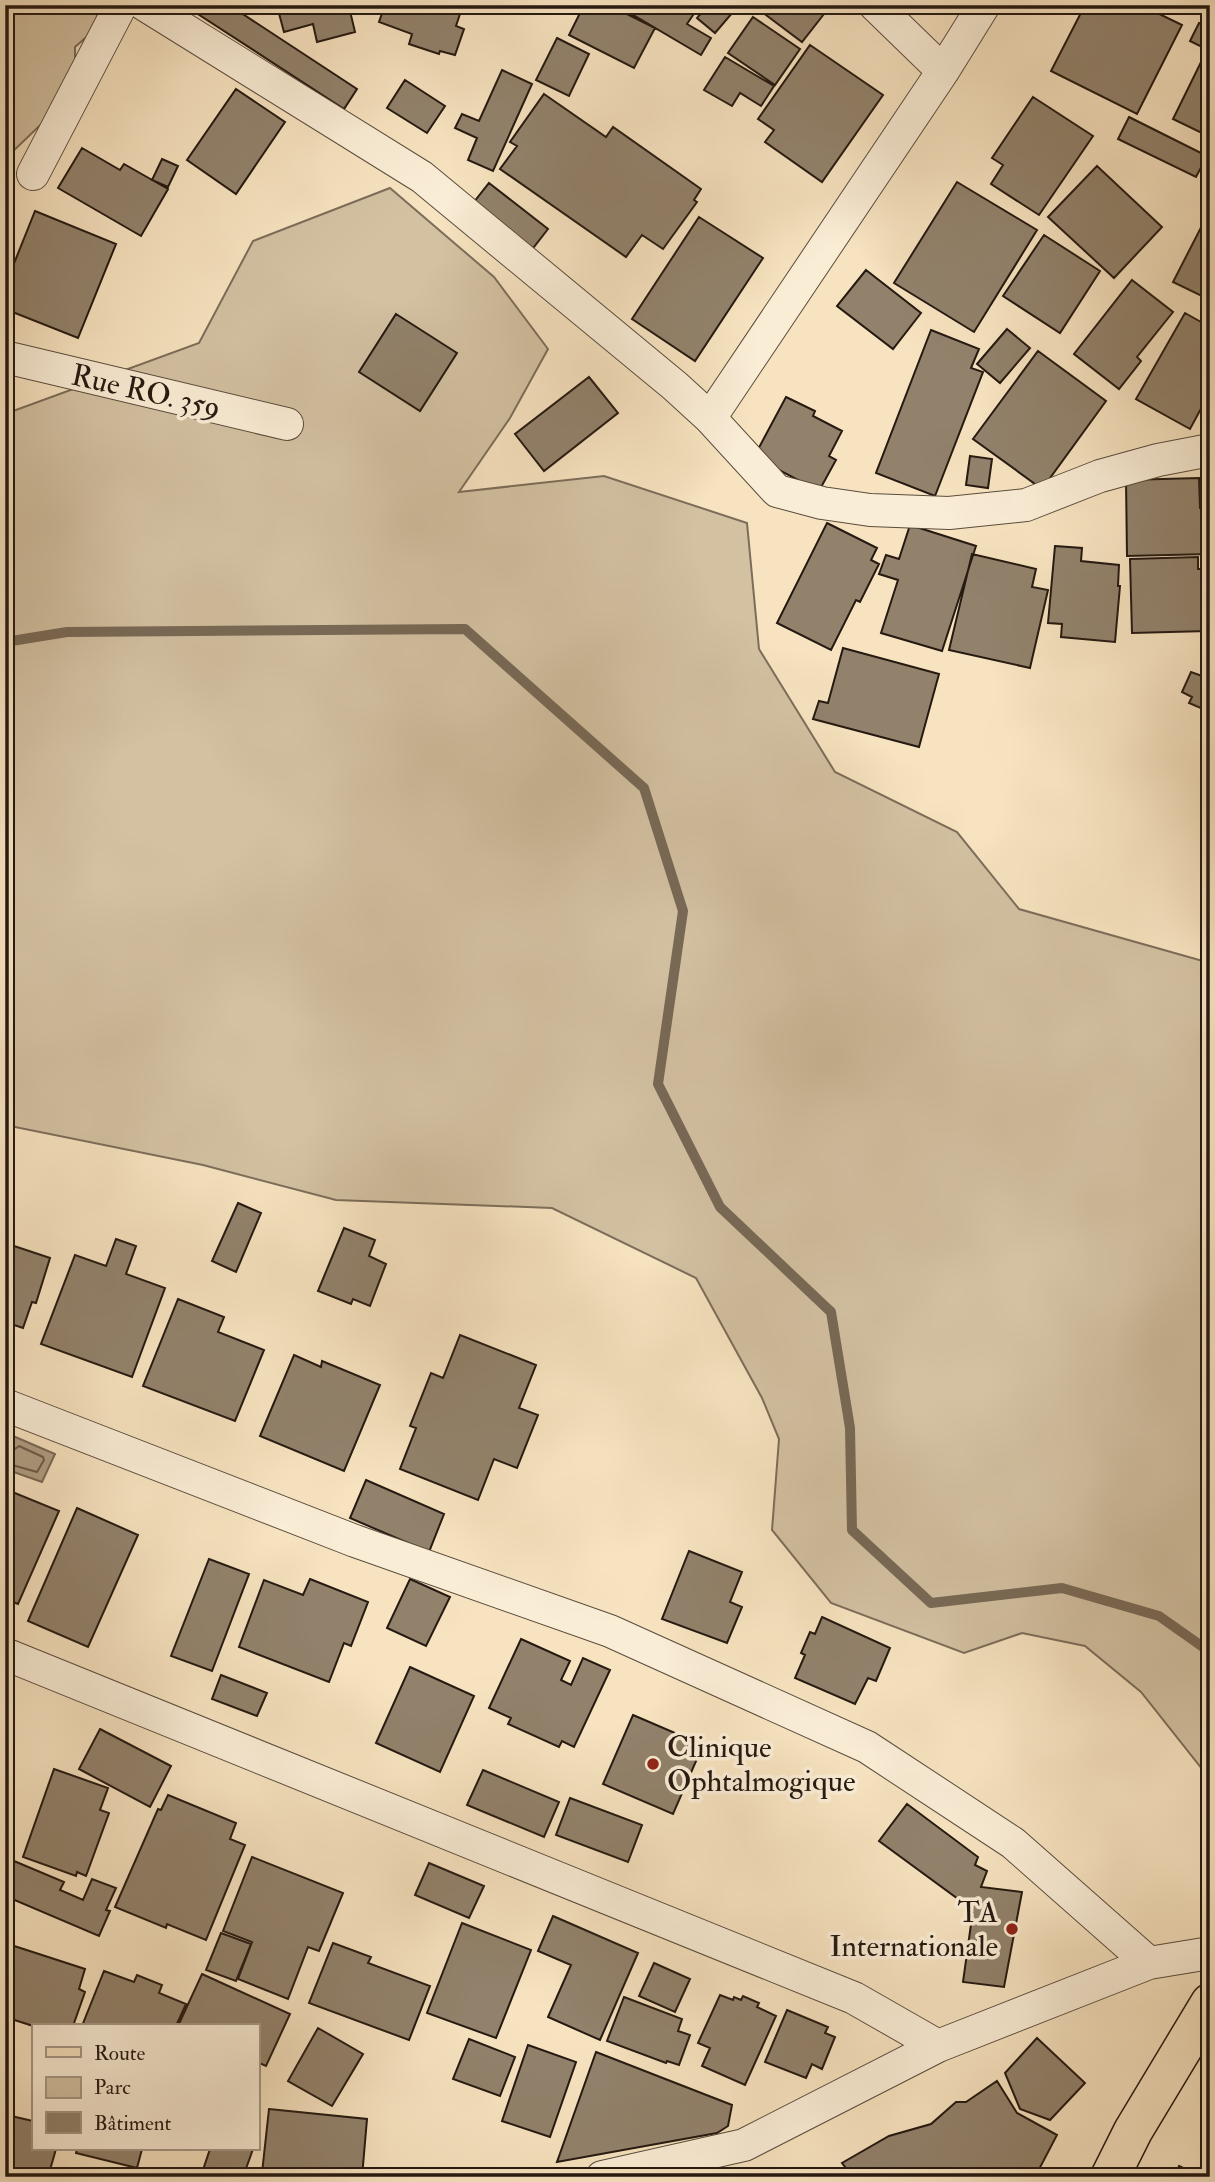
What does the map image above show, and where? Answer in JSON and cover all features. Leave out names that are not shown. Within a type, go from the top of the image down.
[{"type":"main road","points":[[1110,2177],[1133,2131],[1210,2003]]},
{"type":"street","points":[[33,174],[121,5]]},
{"type":"street","points":[[145,5],[422,177],[675,386],[710,418],[777,491],[822,503],[870,510],[949,513],[1026,505],[1100,476],[1158,460],[1210,450]]},
{"type":"street","points":[[875,5],[943,71]]},
{"type":"street","points":[[710,418],[943,71],[984,5]]},
{"type":"street","name":"Rue RO. 359","points":[[5,357],[287,424]]},
{"type":"street","points":[[5,1405],[355,1541],[610,1631],[867,1747],[1013,1843],[1149,1963]]},
{"type":"street","points":[[5,1654],[854,1998],[938,2046]]},
{"type":"street","points":[[602,2177],[744,2145],[938,2046],[1149,1963],[1210,1952]]},
{"type":"green space","points":[[5,5],[98,5],[96,8],[99,26],[75,47],[75,69],[56,110],[5,159]]},
{"type":"green space","points":[[390,188],[494,277],[548,349],[510,418],[459,492],[604,476],[747,523],[759,649],[835,772],[957,832],[1019,909],[1210,963],[1210,1779],[1141,1692],[1085,1646],[1022,1633],[964,1653],[831,1603],[772,1530],[779,1439],[762,1398],[696,1278],[552,1208],[336,1200],[203,1165],[5,1125],[5,414],[199,343],[253,241]]},
{"type":"water","points":[[13,1436],[55,1454],[42,1482],[5,1469],[5,1453]]},
{"type":"building","points":[[184,5],[229,5],[357,89],[344,109]]},
{"type":"building","points":[[266,5],[372,5],[350,11],[355,32],[317,42],[313,24],[284,32],[277,6],[267,9]]},
{"type":"building","points":[[385,5],[463,5],[456,26],[464,29],[455,55],[440,51],[439,54],[409,44],[412,34],[379,22]]},
{"type":"building","points":[[584,5],[609,5],[655,28],[634,68],[569,35]]},
{"type":"building","points":[[634,5],[677,5],[693,15],[687,24],[711,38],[701,55],[630,13]]},
{"type":"building","points":[[704,5],[739,5],[715,33],[697,18],[706,7]]},
{"type":"building","points":[[767,5],[831,5],[802,42],[762,12]]},
{"type":"building","points":[[1085,5],[1141,5],[1182,25],[1137,114],[1051,71]]},
{"type":"building","points":[[753,17],[800,49],[775,85],[728,53]]},
{"type":"building","points":[[1199,23],[1210,28],[1210,51],[1190,41]]},
{"type":"building","points":[[557,38],[589,54],[569,96],[536,80]]},
{"type":"building","points":[[810,45],[883,95],[822,182],[765,142],[774,130],[758,119]]},
{"type":"building","points":[[1204,56],[1210,58],[1210,137],[1173,119]]},
{"type":"building","points":[[725,57],[774,86],[761,106],[740,93],[732,106],[704,90]]},
{"type":"building","points":[[502,70],[532,84],[493,171],[468,160],[477,138],[455,128],[462,114],[479,121]]},
{"type":"building","points":[[405,80],[445,106],[427,133],[387,108]]},
{"type":"building","points":[[236,89],[285,122],[236,194],[187,160]]},
{"type":"building","points":[[544,94],[606,137],[613,127],[701,189],[694,200],[697,202],[663,249],[642,235],[626,257],[500,169],[517,146],[510,142]]},
{"type":"building","points":[[1033,97],[1093,136],[1039,215],[991,184],[1003,165],[992,158]]},
{"type":"building","points":[[1129,117],[1207,156],[1196,177],[1118,139]]},
{"type":"building","points":[[82,148],[120,170],[124,164],[168,189],[141,236],[58,188]]},
{"type":"building","points":[[162,159],[178,166],[168,187],[152,180]]},
{"type":"building","points":[[1097,166],[1162,227],[1114,278],[1048,217]]},
{"type":"building","points":[[957,182],[1037,230],[974,332],[894,283]]},
{"type":"building","points":[[489,183],[548,229],[530,252],[470,207]]},
{"type":"building","points":[[1210,210],[1210,300],[1173,282]]},
{"type":"building","points":[[35,211],[116,244],[78,338],[5,309],[5,286]]},
{"type":"building","points":[[699,217],[763,258],[695,361],[632,319]]},
{"type":"building","points":[[1044,235],[1100,271],[1060,333],[1003,296]]},
{"type":"building","points":[[866,270],[921,313],[893,349],[837,306]]},
{"type":"building","points":[[1132,280],[1173,312],[1137,357],[1141,361],[1119,389],[1074,354]]},
{"type":"building","points":[[1185,313],[1210,327],[1210,409],[1203,405],[1190,429],[1136,399]]},
{"type":"building","points":[[396,314],[457,353],[420,411],[359,372]]},
{"type":"building","points":[[1007,329],[1030,348],[1000,383],[977,364]]},
{"type":"building","points":[[931,330],[979,349],[971,368],[983,372],[935,496],[876,473]]},
{"type":"building","points":[[1038,351],[1106,401],[1042,489],[973,439]]},
{"type":"building","points":[[589,377],[618,413],[544,471],[515,434]]},
{"type":"building","points":[[786,397],[815,411],[813,416],[842,431],[829,456],[836,460],[819,491],[754,457]]},
{"type":"building","points":[[970,456],[992,459],[988,488],[966,485]]},
{"type":"building","points":[[1199,478],[1200,508],[1210,507],[1210,554],[1127,556],[1126,480]]},
{"type":"building","points":[[827,523],[877,548],[871,560],[879,564],[860,602],[856,600],[831,650],[777,623]]},
{"type":"building","points":[[910,525],[976,546],[942,651],[881,633],[898,580],[879,574],[886,555],[899,559]]},
{"type":"building","points":[[1055,546],[1082,548],[1081,561],[1119,565],[1115,642],[1061,637],[1062,624],[1048,623]]},
{"type":"building","points":[[972,554],[1036,569],[1032,587],[1048,590],[1030,668],[949,650]]},
{"type":"building","points":[[1198,557],[1198,569],[1205,569],[1207,631],[1132,633],[1130,559]]},
{"type":"building","points":[[843,648],[939,674],[919,747],[813,719],[819,701],[828,703]]},
{"type":"building","points":[[1209,659],[1210,712],[1189,703],[1192,697],[1182,692],[1191,672],[1202,676]]},
{"type":"building","points":[[238,1203],[261,1213],[236,1272],[212,1261]]},
{"type":"building","points":[[344,1228],[375,1240],[369,1256],[386,1264],[370,1306],[353,1299],[351,1304],[318,1291]]},
{"type":"building","points":[[116,1239],[136,1246],[126,1274],[165,1288],[132,1377],[41,1344],[75,1255],[106,1266]]},
{"type":"building","points":[[5,1243],[50,1258],[36,1303],[32,1302],[23,1328],[5,1322]]},
{"type":"building","points":[[178,1299],[224,1317],[218,1332],[264,1350],[235,1421],[143,1386]]},
{"type":"building","points":[[460,1335],[536,1365],[519,1408],[538,1415],[517,1468],[494,1459],[478,1500],[400,1469],[416,1428],[410,1426],[431,1373],[443,1378]]},
{"type":"building","points":[[294,1355],[321,1367],[322,1361],[380,1385],[344,1471],[260,1436]]},
{"type":"building","points":[[366,1480],[444,1514],[429,1552],[350,1518]]},
{"type":"building","points":[[5,1489],[59,1511],[18,1604],[5,1599]]},
{"type":"building","points":[[77,1508],[138,1535],[88,1647],[28,1621]]},
{"type":"building","points":[[689,1551],[742,1572],[730,1602],[742,1607],[727,1643],[662,1619]]},
{"type":"building","points":[[209,1559],[249,1574],[212,1671],[171,1656]]},
{"type":"building","points":[[310,1579],[368,1602],[351,1646],[344,1643],[329,1682],[239,1647],[264,1580],[303,1595]]},
{"type":"building","points":[[410,1579],[450,1597],[426,1646],[387,1628]]},
{"type":"building","points":[[822,1617],[890,1648],[876,1681],[868,1678],[855,1704],[795,1678],[805,1655],[801,1653],[810,1632],[815,1634]]},
{"type":"building","points":[[521,1639],[570,1661],[561,1680],[571,1685],[583,1658],[610,1670],[574,1747],[562,1741],[559,1747],[508,1724],[511,1718],[489,1708]]},
{"type":"building","points":[[410,1667],[474,1696],[440,1772],[376,1743]]},
{"type":"building","points":[[221,1675],[267,1693],[257,1716],[212,1699]]},
{"type":"building","name":"Clinique Ophtalmogique","points":[[633,1715],[703,1745],[673,1814],[603,1784]]},
{"type":"building","points":[[100,1729],[171,1766],[150,1807],[79,1769]]},
{"type":"building","points":[[54,1769],[108,1788],[100,1810],[109,1813],[86,1876],[77,1872],[76,1876],[23,1857]]},
{"type":"building","points":[[483,1770],[559,1802],[544,1837],[467,1805]]},
{"type":"building","points":[[168,1795],[236,1823],[230,1839],[245,1845],[206,1940],[167,1924],[166,1928],[115,1907],[158,1809],[161,1810]]},
{"type":"building","points":[[570,1798],[642,1825],[628,1862],[556,1835]]},
{"type":"building","points":[[907,1804],[978,1857],[975,1865],[987,1871],[981,1887],[1022,1892],[1004,1987],[963,1982],[973,1910],[879,1841]]},
{"type":"building","points":[[252,1857],[343,1893],[319,1951],[308,1947],[288,1999],[238,1979],[252,1942],[223,1931]]},
{"type":"building","points":[[14,1861],[64,1882],[60,1890],[83,1900],[92,1879],[116,1888],[99,1936],[5,1896],[9,1881],[6,1880]]},
{"type":"building","points":[[429,1863],[484,1886],[469,1918],[415,1895]]},
{"type":"building","points":[[553,1916],[638,1953],[600,2040],[548,2017],[571,1965],[538,1951]]},
{"type":"building","points":[[462,1923],[531,1950],[496,2038],[427,2013]]},
{"type":"building","points":[[221,1933],[251,1944],[236,1981],[206,1970]]},
{"type":"building","points":[[5,1943],[85,1969],[79,1989],[85,1992],[74,2024],[32,2026],[5,2017]]},
{"type":"building","points":[[333,1943],[371,1957],[368,1963],[430,1986],[409,2040],[309,2003]]},
{"type":"building","points":[[654,1963],[690,1979],[675,2012],[639,1996]]},
{"type":"building","points":[[104,1971],[134,1982],[137,1975],[162,1985],[159,1993],[186,2004],[177,2024],[83,2024]]},
{"type":"building","points":[[202,1974],[290,2014],[266,2066],[259,2063],[259,2024],[179,2024]]},
{"type":"building","points":[[720,1995],[733,2000],[734,1997],[741,2000],[743,1996],[759,2003],[757,2007],[776,2016],[745,2085],[702,2066],[710,2048],[698,2043]]},
{"type":"building","points":[[624,1997],[682,2019],[678,2031],[690,2035],[679,2065],[667,2061],[666,2063],[607,2041]]},
{"type":"building","points":[[787,2010],[828,2027],[825,2033],[835,2037],[822,2069],[812,2064],[806,2078],[765,2062]]},
{"type":"building","points":[[318,2028],[363,2054],[332,2106],[288,2081]]},
{"type":"building","points":[[1037,2038],[1085,2083],[1050,2120],[1020,2109],[1005,2073]]},
{"type":"building","points":[[469,2039],[515,2057],[500,2096],[453,2079]]},
{"type":"building","points":[[528,2045],[576,2062],[550,2137],[502,2121]]},
{"type":"building","points":[[596,2052],[732,2105],[728,2126],[717,2133],[557,2162]]},
{"type":"building","points":[[997,2081],[1017,2113],[1057,2135],[1035,2177],[853,2177],[842,2163],[889,2136],[931,2124],[956,2102],[966,2102]]},
{"type":"building","points":[[269,2109],[367,2119],[362,2177],[307,2177],[262,2173]]},
{"type":"building","points":[[7,2115],[32,2121],[32,2150],[56,2150],[48,2177],[31,2177],[5,2170]]},
{"type":"building","points":[[77,2150],[142,2150],[137,2168],[76,2153]]},
{"type":"building","points":[[210,2150],[253,2150],[243,2177],[213,2177],[202,2173]]},
{"type":"building","points":[[1179,2166],[1202,2177],[1174,2177]]},
{"type":"waterway","points":[[5,642],[67,632],[465,629],[644,788],[683,911],[658,1084],[720,1207],[831,1312],[850,1428],[852,1530],[931,1603],[1062,1588],[1159,1616],[1210,1652]]},
{"type":"place","name":"Clinique Ophtalmogique","points":[[653,1764]]},
{"type":"place","name":"TA Internationale","points":[[1012,1929]]}]
